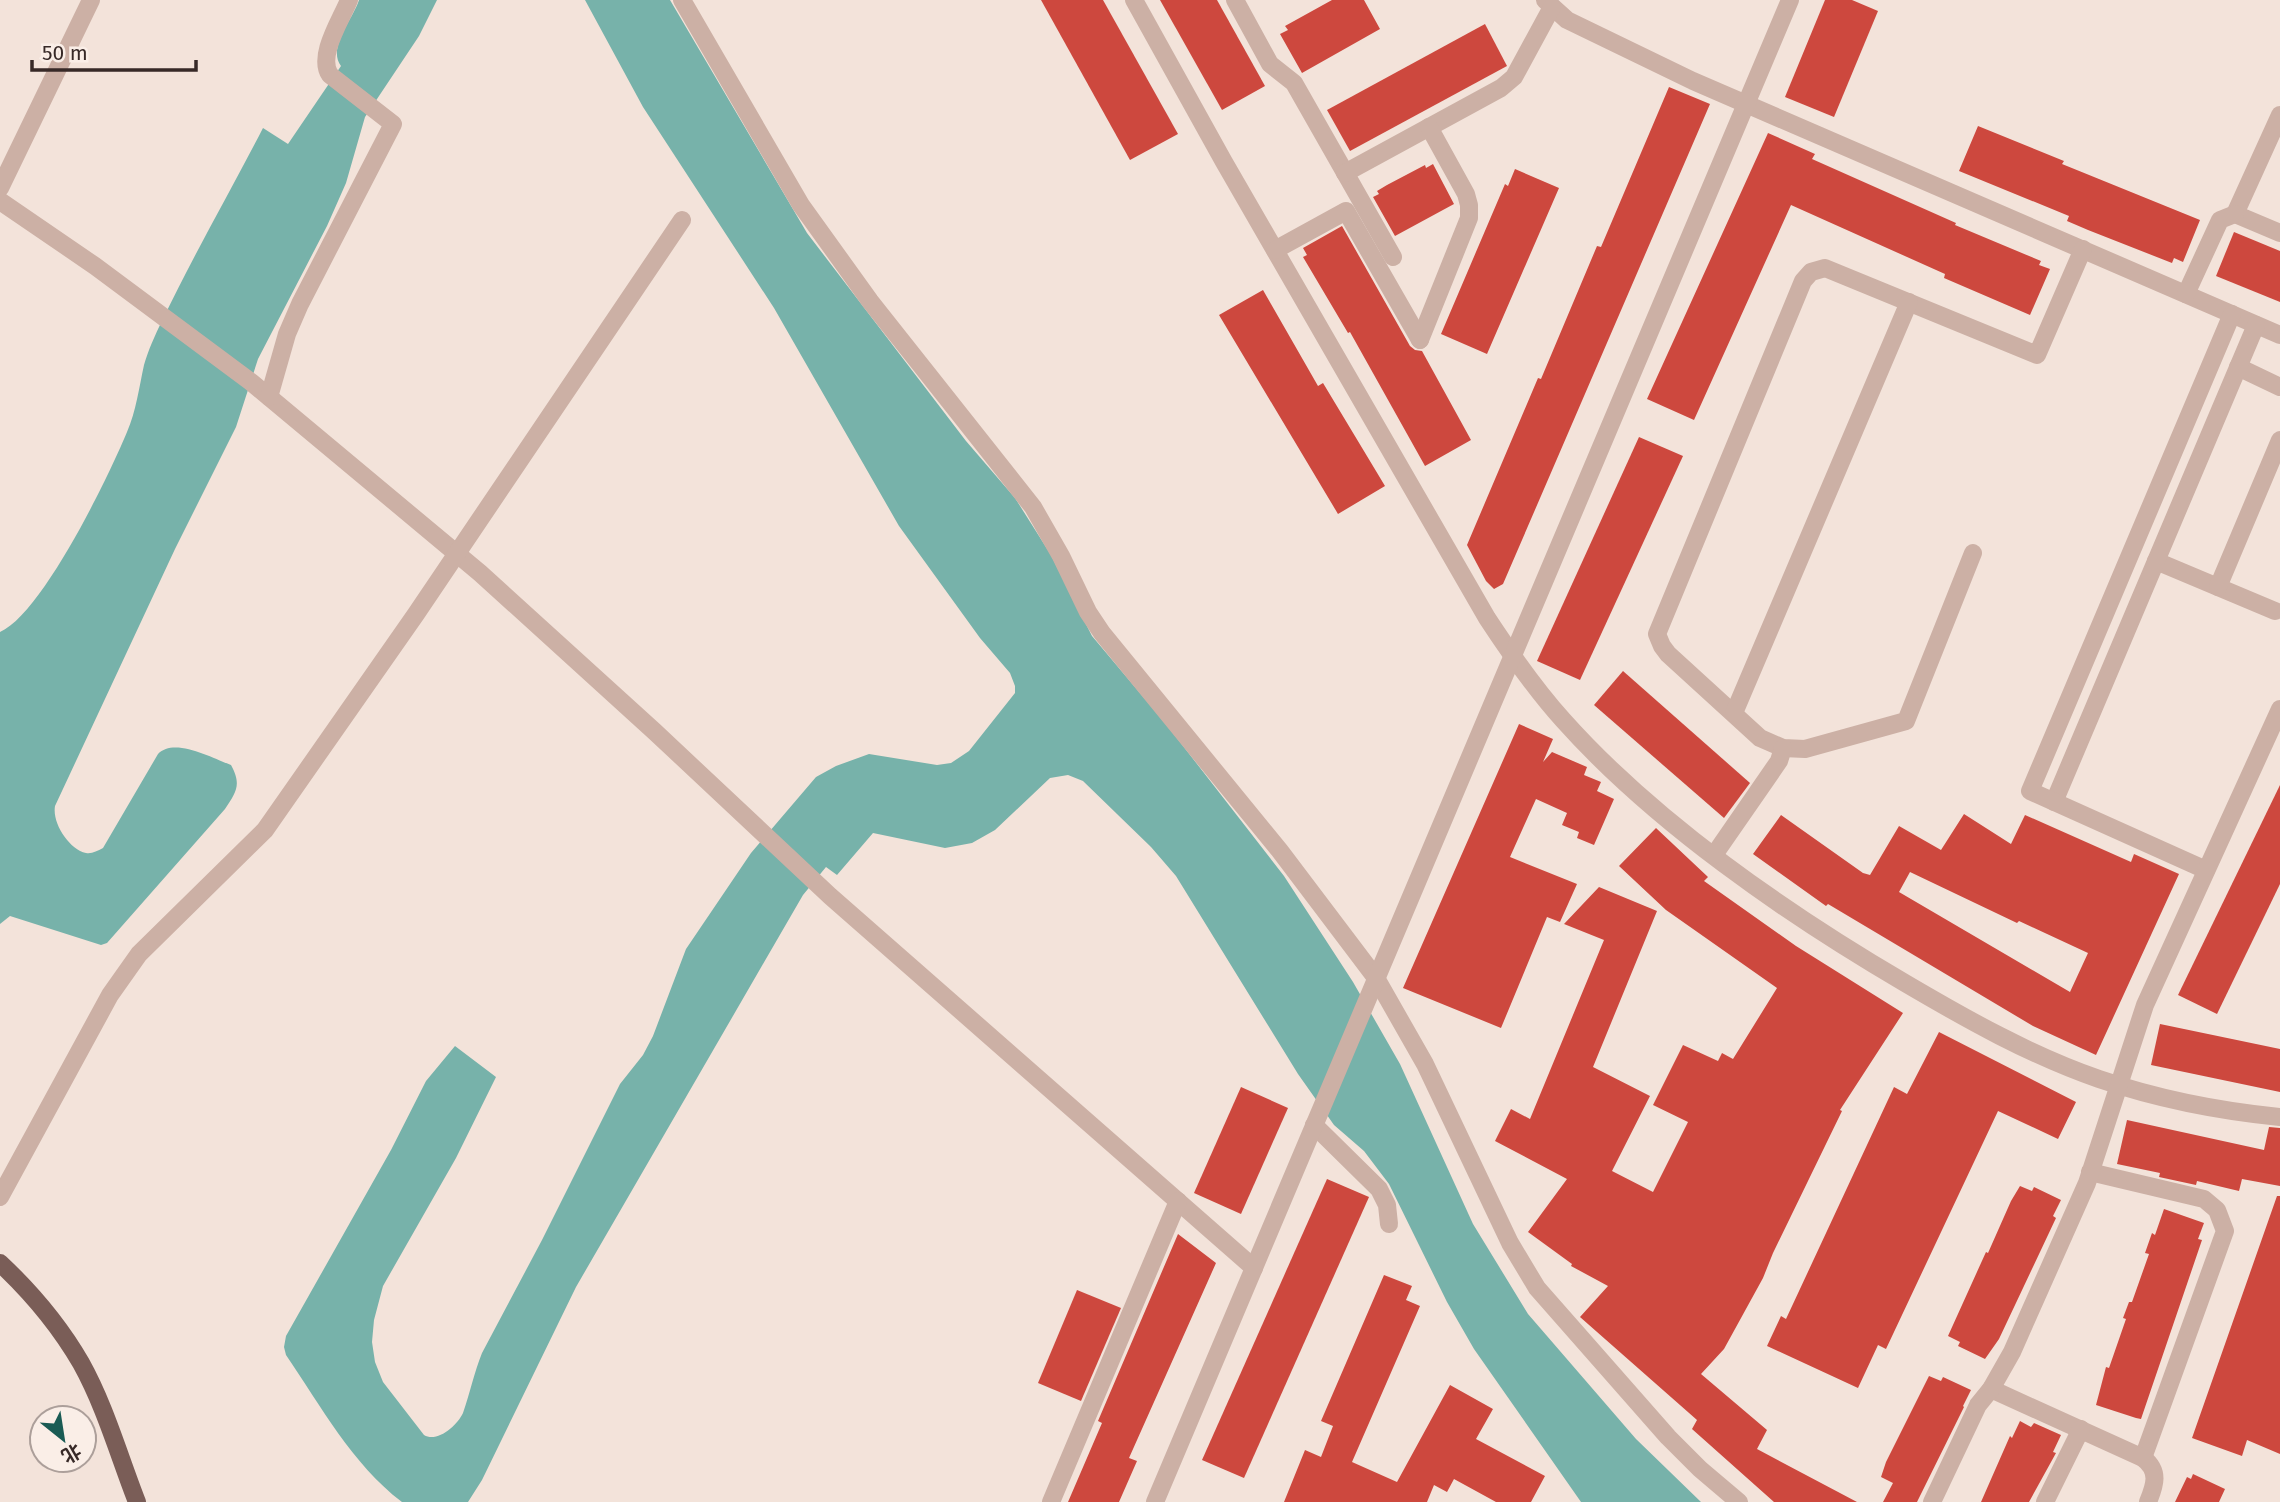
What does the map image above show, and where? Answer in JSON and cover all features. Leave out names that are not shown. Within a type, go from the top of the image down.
[{"type":"main road","points":[[0,1263],[43,1307],[82,1365],[137,1502]]},
{"type":"street","points":[[0,188],[91,0]]},
{"type":"street","points":[[269,397],[280,355],[300,304],[393,124],[330,75],[325,66],[326,55],[349,0]]},
{"type":"street","points":[[682,0],[801,205],[877,311],[1033,507],[1088,612],[1102,633],[1280,851],[1376,978],[1425,1064],[1510,1243],[1537,1288],[1668,1437],[1739,1502]]},
{"type":"street","points":[[1134,0],[1487,618],[1512,656],[1555,711],[1591,750],[1714,855],[1784,906],[1975,1024],[2057,1063],[2118,1084],[2197,1105],[2280,1117]]},
{"type":"street","points":[[1235,0],[1270,64],[1294,83],[1393,257]]},
{"type":"street","points":[[1155,1502],[1790,0]]},
{"type":"street","points":[[1345,173],[1501,88],[1514,77],[1549,3],[1567,20],[1746,104],[2280,335]]},
{"type":"street","points":[[2235,214],[2280,115]]},
{"type":"street","points":[[1275,250],[1346,211],[1420,340],[1469,218],[1469,205],[1465,194],[1429,127]]},
{"type":"street","points":[[0,201],[159,313],[251,382],[457,554],[573,656],[830,896],[1254,1268]]},
{"type":"street","points":[[2186,294],[2220,219],[2235,214],[2280,233]]},
{"type":"street","points":[[0,1197],[110,995],[139,954],[265,830],[457,554],[682,220]]},
{"type":"street","points":[[1973,553],[1906,721],[1805,748],[1783,748],[1760,737],[1668,654],[1657,634],[1803,281],[1811,272],[1825,268],[2037,355],[2083,249]]},
{"type":"street","points":[[1734,713],[1909,302]]},
{"type":"street","points":[[2206,870],[2030,791],[2232,314]]},
{"type":"street","points":[[2054,802],[2256,325]]},
{"type":"street","points":[[2238,368],[2280,387]]},
{"type":"street","points":[[2218,587],[2280,440]]},
{"type":"street","points":[[2156,561],[2278,608]]},
{"type":"street","points":[[1932,1502],[1978,1405],[1991,1389],[2012,1352],[2090,1172],[2145,1005],[2280,709]]},
{"type":"street","points":[[1714,855],[1779,761],[1783,748]]},
{"type":"street","points":[[1317,1118],[1380,1189],[1387,1205],[1389,1224]]},
{"type":"street","points":[[2090,1172],[2204,1199],[2217,1210],[2225,1231],[2143,1458]]},
{"type":"street","points":[[1051,1502],[1178,1201]]},
{"type":"street","points":[[1991,1389],[2150,1463],[2155,1484],[2148,1502]]},
{"type":"street","points":[[2045,1502],[2081,1429]]},
{"type":"water","points":[[359,0],[437,0],[419,36],[365,117],[346,183],[327,226],[258,359],[236,427],[175,549],[55,806],[55,813],[63,834],[80,851],[88,853],[103,848],[158,754],[173,748],[183,748],[231,765],[237,783],[235,793],[225,809],[107,943],[101,945],[10,916],[0,924],[0,632],[17,620],[35,599],[90,510],[130,424],[144,365],[157,332],[263,128],[288,144],[341,66],[337,51],[339,42]]},
{"type":"water","points":[[585,0],[670,0],[807,233],[966,441],[1015,498],[1051,555],[1092,636],[1166,724],[1284,876],[1353,982],[1400,1064],[1473,1224],[1528,1314],[1636,1439],[1701,1502],[1581,1502],[1474,1349],[1447,1302],[1389,1184],[1364,1151],[1334,1125],[1298,1074],[1176,876],[1151,847],[1083,781],[1068,775],[1050,778],[995,830],[972,843],[945,848],[873,833],[837,875],[826,867],[803,895],[576,1287],[482,1480],[468,1502],[402,1502],[368,1470],[338,1433],[286,1355],[286,1336],[391,1150],[426,1081],[455,1046],[496,1077],[456,1158],[383,1286],[374,1320],[372,1342],[375,1362],[383,1382],[424,1435],[429,1437],[446,1432],[463,1413],[482,1353],[620,1084],[643,1055],[653,1036],[686,949],[751,853],[816,777],[836,766],[869,754],[937,765],[951,763],[969,751],[1015,693],[1010,673],[980,638],[899,526],[774,308],[643,107]]},
{"type":"building","points":[[1041,0],[1103,0],[1178,134],[1130,160]]},
{"type":"building","points":[[1160,0],[1217,0],[1265,86],[1222,110]]},
{"type":"building","points":[[1332,0],[1364,0],[1380,29],[1302,73],[1280,34],[1288,30],[1285,26]]},
{"type":"building","points":[[1825,0],[1852,0],[1878,11],[1834,117],[1785,97]]},
{"type":"building","points":[[1485,24],[1507,66],[1350,151],[1327,110]]},
{"type":"building","points":[[1669,87],[1710,104],[1503,584],[1494,589],[1486,581],[1467,545],[1538,378],[1541,379],[1597,246],[1601,247]]},
{"type":"building","points":[[1978,126],[2064,161],[2062,164],[2200,220],[2183,262],[2174,258],[2172,263],[2088,230],[2067,221],[2069,216],[1959,171]]},
{"type":"building","points":[[1768,133],[1815,154],[1812,159],[1956,223],[1955,225],[2041,261],[2039,265],[2050,269],[2030,315],[1944,278],[1945,274],[1791,205],[1694,420],[1647,399]]},
{"type":"building","points":[[1433,164],[1454,204],[1395,236],[1373,197],[1387,185],[1425,165],[1426,168]]},
{"type":"building","points":[[1515,169],[1559,188],[1487,354],[1441,334],[1505,184],[1508,186]]},
{"type":"building","points":[[1342,226],[1410,346],[1422,351],[1471,440],[1425,466],[1350,332],[1348,333],[1303,257],[1307,255],[1303,248]]},
{"type":"building","points":[[2234,232],[2280,251],[2280,302],[2216,276]]},
{"type":"building","points":[[1263,290],[1318,386],[1323,383],[1385,486],[1338,514],[1219,315]]},
{"type":"building","points":[[1639,437],[1683,456],[1580,680],[1537,661]]},
{"type":"building","points":[[1623,671],[1750,783],[1724,818],[1594,705]]},
{"type":"building","points":[[1519,724],[1553,739],[1543,762],[1552,752],[1587,767],[1584,775],[1601,782],[1597,791],[1614,799],[1594,845],[1577,838],[1579,832],[1562,825],[1567,813],[1536,799],[1510,857],[1577,884],[1560,922],[1547,917],[1501,1028],[1403,988]]},
{"type":"building","points":[[2280,785],[2280,884],[2217,1014],[2178,995]]},
{"type":"building","points":[[1964,814],[2011,844],[2025,815],[2131,862],[2134,854],[2179,874],[2096,1055],[2033,1026],[1828,904],[1826,906],[1753,854],[1781,815],[1863,873],[1870,875],[1899,826],[1941,850]],"holes":[[[1910,872],[2017,923],[2019,921],[2088,953],[2070,992],[1899,892]]]},
{"type":"building","points":[[1656,828],[1708,877],[1704,881],[1796,946],[1903,1013],[1840,1110],[1842,1111],[1763,1278],[1724,1349],[1701,1374],[1767,1430],[1757,1449],[1857,1502],[1774,1502],[1692,1429],[1697,1420],[1580,1317],[1608,1286],[1571,1266],[1572,1264],[1528,1232],[1567,1179],[1495,1141],[1511,1109],[1530,1119],[1604,940],[1564,924],[1599,887],[1657,911],[1593,1067],[1650,1096],[1612,1171],[1653,1192],[1688,1122],[1653,1105],[1683,1045],[1718,1061],[1722,1053],[1733,1059],[1777,988],[1666,910],[1619,866]]},
{"type":"building","points":[[2160,1024],[2280,1049],[2280,1092],[2151,1065]]},
{"type":"building","points":[[1939,1032],[2076,1102],[2058,1139],[1998,1111],[1886,1349],[1878,1345],[1858,1388],[1767,1346],[1781,1316],[1786,1319],[1894,1087],[1907,1094]]},
{"type":"building","points":[[1241,1087],[1288,1108],[1241,1214],[1194,1193]]},
{"type":"building","points":[[2127,1120],[2264,1150],[2269,1127],[2280,1128],[2280,1186],[2242,1179],[2239,1191],[2197,1181],[2196,1185],[2159,1177],[2160,1173],[2117,1164]]},
{"type":"building","points":[[1327,1179],[1369,1197],[1244,1478],[1202,1460]]},
{"type":"building","points":[[2020,1186],[2032,1191],[2034,1187],[2061,1200],[2053,1216],[2056,1218],[1999,1339],[1985,1359],[1958,1346],[1960,1342],[1948,1336]]},
{"type":"building","points":[[2277,1196],[2280,1196],[2280,1454],[2247,1440],[2242,1456],[2192,1438]]},
{"type":"building","points":[[2164,1209],[2204,1223],[2198,1239],[2202,1240],[2141,1419],[2096,1405],[2106,1367],[2109,1368],[2126,1319],[2123,1318],[2129,1302],[2132,1302],[2149,1254],[2145,1253]]},
{"type":"building","points":[[1178,1234],[1216,1263],[1129,1458],[1137,1461],[1119,1502],[1068,1502],[1102,1423],[1098,1421]]},
{"type":"building","points":[[1384,1275],[1412,1286],[1406,1300],[1420,1306],[1352,1462],[1397,1482],[1450,1385],[1493,1409],[1476,1439],[1545,1476],[1531,1502],[1496,1502],[1454,1479],[1447,1492],[1434,1485],[1427,1502],[1284,1502],[1305,1450],[1321,1457],[1333,1426],[1321,1421]]},
{"type":"building","points":[[1077,1290],[1121,1308],[1081,1401],[1038,1383]]},
{"type":"building","points":[[1929,1376],[1941,1381],[1943,1377],[1971,1390],[1917,1502],[1883,1502],[1893,1483],[1881,1477],[1886,1462]]},
{"type":"building","points":[[2020,1421],[2031,1427],[2034,1423],[2061,1435],[2053,1452],[2056,1453],[2029,1502],[1981,1502],[2010,1436],[2012,1438]]},
{"type":"building","points":[[2193,1474],[2225,1489],[2219,1502],[2175,1502],[2187,1477],[2191,1479]]}]
